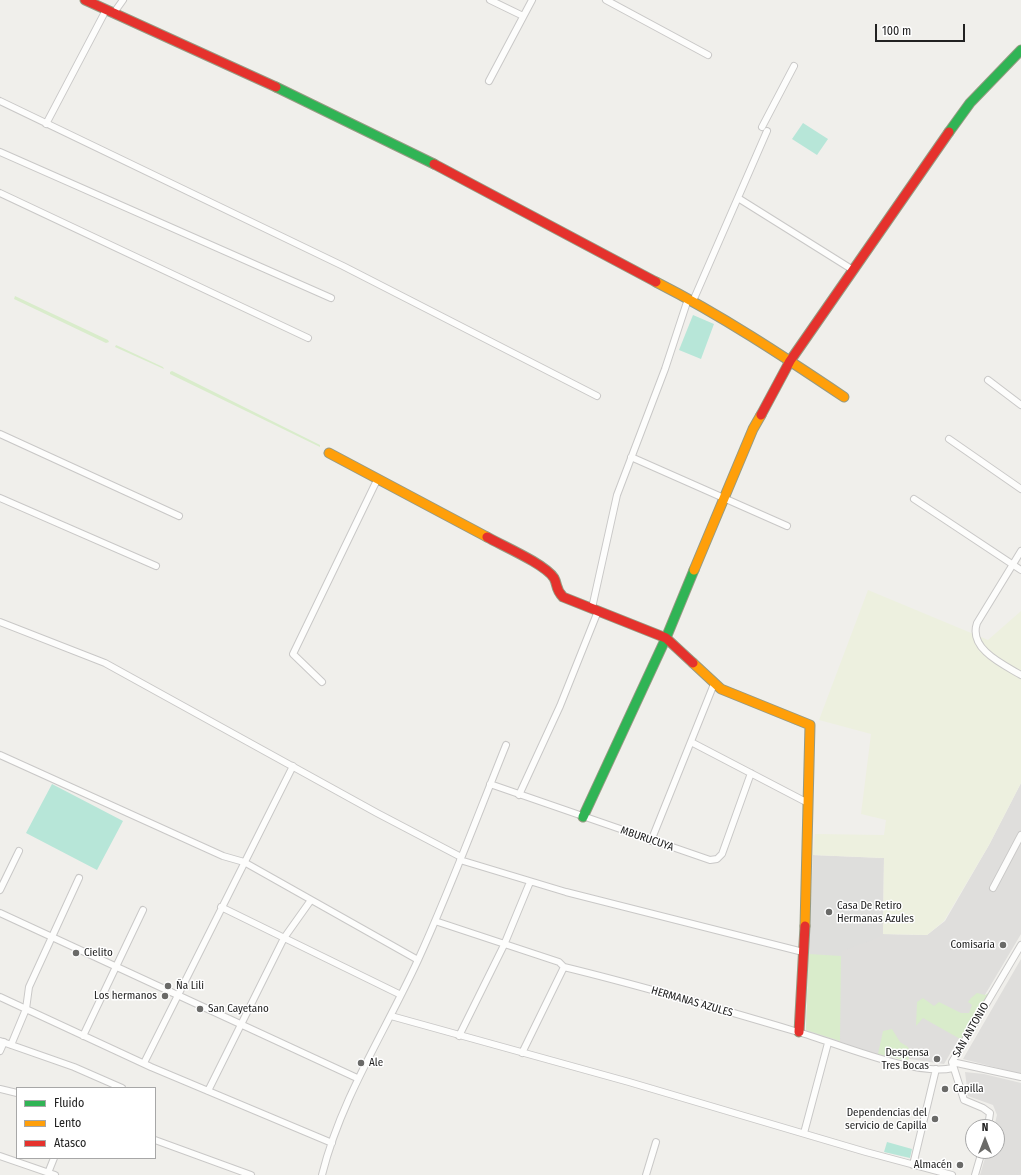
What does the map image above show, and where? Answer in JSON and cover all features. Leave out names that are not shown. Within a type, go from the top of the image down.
[{"type":"street","points":[[85,0],[382,137],[690,300],[790,361],[844,397]]},
{"type":"street","points":[[46,124],[110,12],[123,0]]},
{"type":"street","points":[[490,0],[523,16]]},
{"type":"street","points":[[490,81],[532,0]]},
{"type":"street","points":[[606,0],[708,55]]},
{"type":"street","points":[[583,817],[666,638],[753,429],[790,361],[970,103],[1021,50]]},
{"type":"street","points":[[519,795],[560,706],[595,609],[600,566],[617,495],[690,300],[738,198],[765,129],[794,66]]},
{"type":"street","points":[[0,101],[343,266],[597,396]]},
{"type":"street","points":[[0,152],[331,298]]},
{"type":"street","points":[[0,193],[308,338]]},
{"type":"street","points":[[738,198],[853,270]]},
{"type":"street","points":[[988,380],[1021,404]]},
{"type":"street","points":[[0,434],[180,516]]},
{"type":"street","points":[[949,439],[1021,489]]},
{"type":"street","points":[[329,453],[377,480],[539,565],[554,578],[557,592],[563,597],[666,638],[721,689],[810,725],[804,952],[799,1032]]},
{"type":"street","points":[[631,458],[787,526]]},
{"type":"street","points":[[322,682],[293,654],[377,480]]},
{"type":"street","points":[[0,498],[156,566]]},
{"type":"street","points":[[914,499],[1021,570]]},
{"type":"street","points":[[1021,551],[978,623],[976,631],[982,647],[988,656],[1021,675]]},
{"type":"street","points":[[0,622],[105,663],[460,858],[530,882],[669,919],[804,952]]},
{"type":"street","points":[[651,841],[714,684]]},
{"type":"street","points":[[691,742],[808,803]]},
{"type":"street","points":[[322,1175],[332,1143],[357,1078],[391,1016],[418,960],[506,745]]},
{"type":"street","points":[[0,755],[223,856],[244,862],[418,960]]},
{"type":"street","points":[[144,1063],[293,766]]},
{"type":"street","name":"MBURUCUYA","points":[[490,784],[705,860],[717,859],[722,854],[751,773]]},
{"type":"street","points":[[993,888],[1021,836]]},
{"type":"street","points":[[0,890],[19,851]]},
{"type":"street","points":[[11,1045],[26,1010],[29,987],[79,878]]},
{"type":"street","points":[[459,1036],[504,945],[530,882]]},
{"type":"street","points":[[208,1091],[284,938],[311,900]]},
{"type":"street","points":[[221,907],[401,996]]},
{"type":"street","points":[[83,1036],[143,910]]},
{"type":"street","points":[[0,914],[357,1078]]},
{"type":"street","name":"HERMANAS AZULES","points":[[435,921],[559,962],[564,967],[799,1032],[828,1043],[901,1064],[936,1069],[953,1065],[1021,1077]]},
{"type":"street","name":"SAN ANTONIO","points":[[989,1119],[990,1113],[983,1108],[964,1100],[953,1065],[1021,945]]},
{"type":"street","points":[[522,1053],[564,967]]},
{"type":"street","points":[[0,997],[144,1063],[332,1143]]},
{"type":"street","points":[[391,1016],[629,1082],[866,1152],[952,1175]]},
{"type":"street","points":[[0,1051],[2,1042],[74,1067],[120,1087]]},
{"type":"street","points":[[804,1133],[828,1043]]},
{"type":"street","points":[[913,1165],[936,1069]]},
{"type":"street","points":[[0,1089],[16,1093]]},
{"type":"street","points":[[156,1140],[251,1175]]},
{"type":"street","points":[[646,1175],[656,1142]]},
{"type":"street","points":[[0,1156],[56,1175]]},
{"type":"street","points":[[48,1172],[54,1159]]},
{"type":"street","points":[[975,1175],[980,1159]]},
{"type":"shaded area","points":[[1021,783],[1021,934],[944,1064],[875,1054],[806,1032],[813,855],[884,858],[883,934],[927,935],[945,921],[989,845]]},
{"type":"shaded area","points":[[813,856],[881,860],[880,937],[842,951],[840,1041],[806,1030]]},
{"type":"shaded area","points":[[1021,959],[1021,1074],[963,1059]]},
{"type":"shaded area","points":[[965,1072],[984,1074],[1021,1083],[1021,1175],[980,1175],[985,1159],[1005,1159],[1005,1119],[996,1119],[997,1115],[993,1105],[968,1096]]},
{"type":"green space","points":[[803,123],[828,139],[817,155],[792,139]]},
{"type":"green space","points":[[15,296],[108,340],[109,342],[106,343],[14,299]]},
{"type":"green space","points":[[693,315],[714,324],[701,359],[679,350]]},
{"type":"green space","points":[[116,345],[163,367],[164,369],[115,347]]},
{"type":"green space","points":[[172,371],[320,445],[320,447],[170,374]]},
{"type":"green space","points":[[868,590],[988,640],[1021,611],[1021,783],[989,845],[944,921],[927,935],[883,934],[884,858],[813,855],[815,834],[884,835],[886,820],[861,814],[871,734],[819,720]]},
{"type":"green space","points":[[52,784],[123,821],[97,870],[26,833]]},
{"type":"green space","points":[[809,954],[841,956],[840,1041],[806,1030]]},
{"type":"green space","points":[[990,992],[962,1040],[923,1018],[916,1026],[917,1002],[923,998],[934,1006],[939,1002],[961,1013],[969,1013],[972,1005],[968,1002],[971,998],[977,993],[985,995]]},
{"type":"green space","points":[[892,1029],[900,1042],[908,1047],[910,1053],[908,1061],[878,1054],[883,1031]]},
{"type":"green space","points":[[887,1142],[912,1149],[910,1158],[884,1152]]},
{"type":"traffic: fast","points":[[949,132],[970,103],[1021,50]]},
{"type":"traffic: fast","points":[[276,87],[434,164]]},
{"type":"traffic: fast","points":[[583,817],[666,638],[694,570]]},
{"type":"traffic: slow","points":[[656,282],[728,322],[844,397]]},
{"type":"traffic: slow","points":[[694,570],[753,429],[761,415]]},
{"type":"traffic: slow","points":[[329,453],[487,537]]},
{"type":"traffic: slow","points":[[693,663],[721,689],[810,725],[805,926]]},
{"type":"traffic: jam","points":[[85,0],[276,87]]},
{"type":"traffic: jam","points":[[761,415],[790,361],[949,132]]},
{"type":"traffic: jam","points":[[434,164],[656,282]]},
{"type":"traffic: jam","points":[[487,537],[542,567],[554,578],[559,592],[563,597],[666,638],[693,663]]},
{"type":"traffic: jam","points":[[799,1032],[805,926]]},
{"type":"place","name":"Casa De Retiro Hermanas Azules","points":[[829,912]]},
{"type":"place","name":"Comisaria","points":[[1003,945]]},
{"type":"place","name":"Cielito","points":[[76,953]]},
{"type":"place","name":"Ña Lili","points":[[168,986]]},
{"type":"place","name":"Los hermanos","points":[[165,996]]},
{"type":"place","name":"San Cayetano","points":[[200,1009]]},
{"type":"place","name":"Despensa Tres Bocas","points":[[937,1059]]},
{"type":"place","name":"Ale","points":[[361,1063]]},
{"type":"place","name":"Capilla","points":[[945,1089]]},
{"type":"place","name":"Dependencias del servicio de Capilla","points":[[935,1119]]},
{"type":"place","name":"Almacén","points":[[960,1165]]}]
